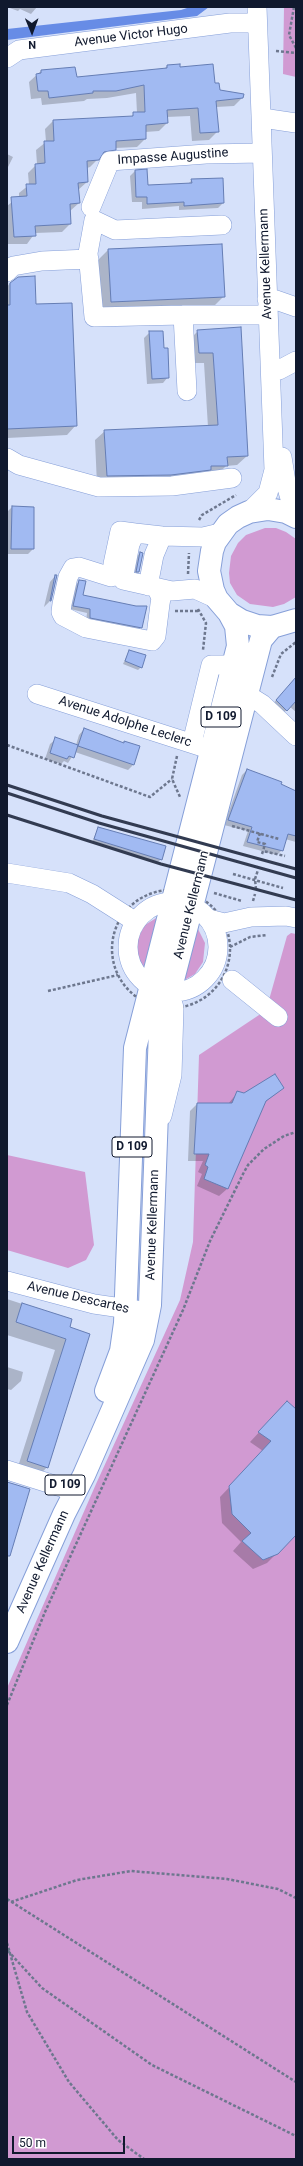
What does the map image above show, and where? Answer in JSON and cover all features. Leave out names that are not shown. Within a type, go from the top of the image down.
[{"type":"main road","points":[[220,533],[228,524],[240,495],[268,509],[295,516]]},
{"type":"main road","name":"Avenue Kellermann","points":[[7,1642],[69,1491],[115,1370],[124,1336],[135,1048],[161,989],[183,903],[212,750],[233,666],[238,636],[236,626],[223,606],[210,580],[209,566],[212,551],[220,533]]},
{"type":"main road","points":[[223,606],[249,624],[272,627],[296,620]]},
{"type":"main road","name":"Avenue Kellermann","points":[[183,903],[214,821],[254,699],[261,640],[272,627]]},
{"type":"main road","name":"Avenue Kellermann","points":[[7,1618],[138,1354],[149,1312],[161,989]]},
{"type":"street","name":"Avenue Kellermann","points":[[240,495],[263,500],[271,486],[274,470],[270,305],[267,51],[260,12]]},
{"type":"street","name":"Avenue Kellermann","points":[[260,12],[262,153],[270,305],[279,370],[283,470],[295,516]]},
{"type":"street","name":"Avenue Victor Hugo","points":[[7,58],[18,50],[230,23],[260,12]]},
{"type":"street","points":[[269,119],[296,123]]},
{"type":"street","name":"Impasse Augustine","points":[[91,207],[110,161],[206,154],[262,153]]},
{"type":"street","points":[[222,225],[115,230],[94,220],[89,259],[94,317],[183,315],[270,305],[296,307]]},
{"type":"street","points":[[9,267],[42,261],[89,259]]},
{"type":"street","points":[[183,315],[187,391]]},
{"type":"street","points":[[279,370],[296,361]]},
{"type":"street","points":[[7,458],[19,466],[99,486],[172,486],[240,495]]},
{"type":"street","points":[[135,583],[130,544],[149,535],[203,537],[220,533]]},
{"type":"street","points":[[135,583],[154,555],[149,535]]},
{"type":"street","points":[[135,583],[161,598],[156,636],[152,641],[96,630],[72,622],[84,568],[135,583],[172,591],[191,588],[201,590],[223,606]]},
{"type":"street","points":[[187,741],[211,665],[233,666]]},
{"type":"street","name":"Avenue Adolphe Leclerc","points":[[37,694],[212,750]]},
{"type":"street","points":[[254,699],[296,736]]},
{"type":"street","points":[[7,872],[69,883],[92,894],[136,922]]},
{"type":"street","points":[[183,903],[209,919],[224,923],[251,917],[291,917],[248,927],[228,936],[213,968],[202,981],[187,989],[161,989],[141,978],[133,966],[128,952],[129,937],[136,922],[149,909],[161,904],[183,903]]},
{"type":"street","points":[[209,919],[224,947]]},
{"type":"street","points":[[232,980],[278,1017]]},
{"type":"street","name":"Avenue Descartes","points":[[7,1281],[88,1303],[126,1310],[149,1312]]},
{"type":"street","points":[[7,1470],[69,1491]]},
{"type":"path","points":[[294,7],[289,35],[296,48]]},
{"type":"path","points":[[267,51],[296,53]]},
{"type":"path","points":[[201,657],[206,623],[199,611],[187,576],[191,537],[202,515],[240,495]]},
{"type":"path","points":[[159,612],[199,611]]},
{"type":"path","points":[[254,699],[266,698],[278,659],[281,654],[296,642]]},
{"type":"path","points":[[7,745],[150,797],[172,779],[187,741]]},
{"type":"path","points":[[172,779],[181,799]]},
{"type":"path","points":[[214,821],[259,835],[279,839]]},
{"type":"path","points":[[259,835],[257,842],[265,844],[263,852],[285,856]]},
{"type":"path","points":[[256,889],[255,879],[258,870]]},
{"type":"path","points":[[233,874],[284,888]]},
{"type":"path","points":[[211,892],[233,897],[246,902]]},
{"type":"path","points":[[224,947],[250,937],[272,934]]},
{"type":"path","points":[[48,991],[118,975]]},
{"type":"path","points":[[7,1705],[45,1612],[180,1317],[210,1241],[248,1164],[264,1149],[284,1136],[296,1132]]},
{"type":"path","points":[[11,1902],[77,1880],[131,1871],[227,1879],[278,1889],[296,1898]]},
{"type":"path","points":[[7,1899],[296,2082]]},
{"type":"path","points":[[7,1943],[8,1951],[27,2012],[69,2082],[118,2140],[144,2159]]},
{"type":"path","points":[[8,1951],[42,1988],[152,2065],[296,2136]]},
{"type":"shaded area","points":[[284,7],[296,7],[296,77],[283,74]]},
{"type":"shaded area","points":[[265,528],[276,528],[286,532],[296,539],[296,597],[284,604],[273,607],[250,604],[237,595],[230,583],[229,573],[231,556],[238,543],[246,535]]},
{"type":"shaded area","points":[[161,915],[147,974],[138,961],[137,939],[145,925]]},
{"type":"shaded area","points":[[196,925],[205,943],[203,962],[195,974],[181,982]]},
{"type":"shaded area","points":[[291,933],[296,934],[296,2159],[7,2159],[7,1688],[96,1484],[180,1300],[193,1242],[199,1055],[259,1015],[269,1000],[287,936]]},
{"type":"shaded area","points":[[7,1155],[85,1172],[94,1245],[86,1260],[68,1268],[7,1250]]},
{"type":"water","points":[[190,7],[209,7],[197,16],[7,40],[7,29],[181,10]]},
{"type":"building","points":[[180,64],[180,67],[213,64],[215,83],[219,83],[220,90],[244,94],[243,98],[216,101],[219,132],[200,133],[198,108],[167,110],[168,123],[146,125],[146,139],[116,141],[116,150],[104,152],[99,160],[87,161],[88,182],[78,183],[80,203],[70,204],[71,224],[35,226],[36,236],[14,237],[11,197],[27,196],[26,184],[36,184],[35,164],[45,163],[44,141],[54,141],[53,120],[133,116],[133,112],[145,112],[144,85],[116,91],[93,91],[93,93],[49,98],[48,91],[38,91],[36,74],[41,73],[41,70],[75,67],[77,77],[167,68],[167,65]]},
{"type":"building","points":[[147,169],[148,185],[192,183],[191,179],[223,178],[224,203],[184,206],[184,202],[147,204],[147,197],[136,197],[135,170]]},
{"type":"building","points":[[222,244],[225,297],[111,302],[108,249]]},
{"type":"building","points":[[35,276],[36,304],[72,303],[77,426],[7,429],[7,305],[10,305],[10,283],[18,277]]},
{"type":"building","points":[[241,327],[248,456],[227,457],[228,466],[211,466],[211,470],[171,475],[107,476],[104,430],[218,425],[213,353],[199,353],[197,330]]},
{"type":"building","points":[[149,331],[163,331],[164,348],[168,348],[169,378],[152,379]]},
{"type":"building","points":[[12,506],[34,507],[34,549],[11,549]]},
{"type":"building","points":[[140,552],[143,553],[139,572],[136,572]]},
{"type":"building","points":[[55,575],[57,575],[50,601]]},
{"type":"building","points":[[79,580],[86,581],[83,595],[136,606],[147,606],[142,628],[90,618],[90,609],[73,606]]},
{"type":"building","points":[[129,650],[146,655],[142,668],[125,661]]},
{"type":"building","points":[[296,677],[296,701],[287,711],[276,700]]},
{"type":"building","points":[[84,728],[124,743],[124,741],[140,746],[134,765],[78,746]]},
{"type":"building","points":[[55,737],[78,745],[74,758],[69,756],[67,759],[50,753]]},
{"type":"building","points":[[247,769],[282,782],[281,784],[296,791],[296,836],[288,834],[283,851],[247,842],[252,827],[228,820]]},
{"type":"building","points":[[98,827],[166,846],[162,860],[94,839]]},
{"type":"building","points":[[275,1074],[284,1088],[266,1101],[228,1189],[204,1179],[208,1167],[205,1165],[209,1154],[194,1154],[197,1103],[232,1103],[237,1091],[244,1093]]},
{"type":"building","points":[[22,1303],[72,1319],[70,1327],[90,1334],[48,1468],[27,1461],[66,1339],[16,1322]]},
{"type":"building","points":[[287,1401],[296,1409],[296,1535],[278,1554],[263,1560],[242,1541],[251,1533],[232,1514],[229,1486],[271,1441],[258,1432]]},
{"type":"building","points":[[7,1482],[30,1489],[10,1556],[7,1556]]},
{"type":"railway","points":[[7,785],[102,816],[296,869]]},
{"type":"railway","points":[[7,793],[99,823],[296,878]]},
{"type":"railway","points":[[7,815],[161,864],[296,900]]}]
